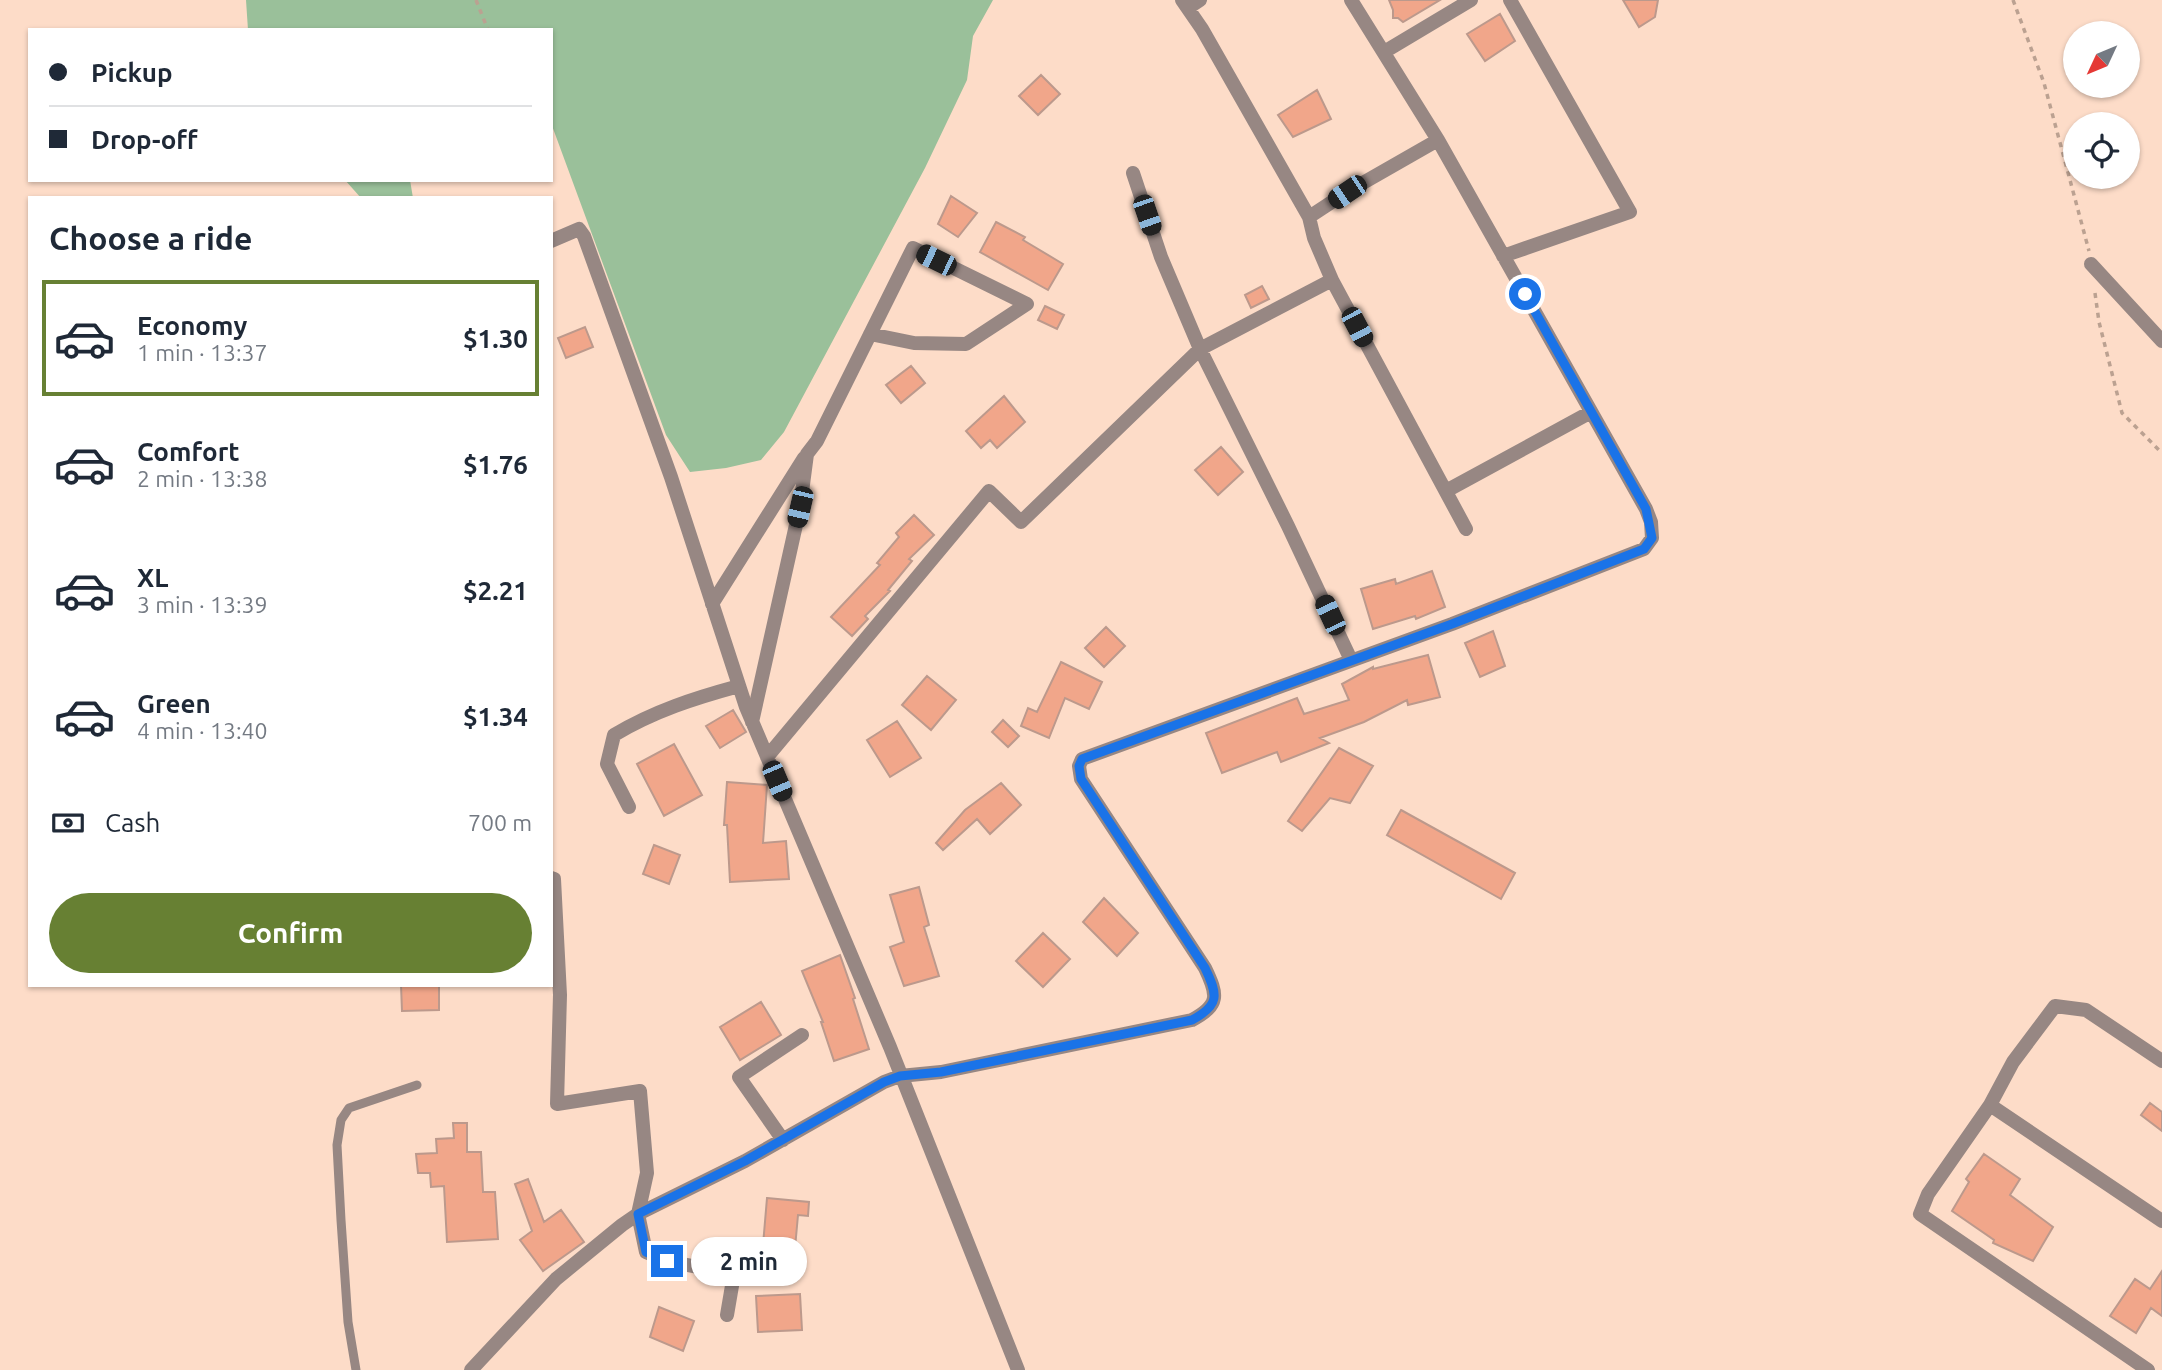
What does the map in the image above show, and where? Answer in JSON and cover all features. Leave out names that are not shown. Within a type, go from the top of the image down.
[{"type":"street","points":[[471,1370],[556,1279],[621,1225],[715,1177],[884,1082],[900,1076],[941,1072],[1192,1020],[1209,1012],[1214,1000],[1214,986],[1205,968],[1081,779],[1079,766],[1082,759],[1465,619],[1644,549],[1652,538],[1646,509],[1438,140],[1351,0]]},
{"type":"street","points":[[1384,52],[1471,0]]},
{"type":"street","points":[[1503,256],[1630,212],[1510,0]]},
{"type":"street","points":[[1190,3],[1202,29],[1310,217],[1314,238],[1332,280],[1466,529]]},
{"type":"street","points":[[1310,217],[1347,192],[1438,140]]},
{"type":"street","points":[[1133,173],[1161,257],[1200,349],[1351,660]]},
{"type":"street","points":[[553,240],[579,229],[583,236],[671,477],[752,722],[900,1076],[1018,1370]]},
{"type":"street","points":[[712,604],[817,440],[870,334],[913,248],[1027,304],[966,344],[914,342],[870,334]]},
{"type":"street","points":[[2091,264],[2162,341]]},
{"type":"street","points":[[767,757],[989,491],[1021,522],[1200,349],[1332,280]]},
{"type":"street","points":[[1446,491],[1591,412]]},
{"type":"street","points":[[752,722],[800,507],[807,454]]},
{"type":"street","points":[[629,807],[607,764],[614,734],[643,718],[688,700],[739,686]]},
{"type":"street","points":[[553,879],[560,995],[557,1104],[640,1091],[647,1173],[638,1214],[646,1252],[667,1261],[734,1274],[727,1315]]},
{"type":"street","points":[[2148,1370],[1920,1214],[1928,1194],[1990,1105],[2014,1062],[2055,1006],[2086,1010],[2162,1061]]},
{"type":"street","points":[[783,1140],[738,1077],[802,1035]]},
{"type":"street","points":[[1990,1105],[2162,1221]]},
{"type":"lane","points":[[356,1370],[348,1322],[341,1220],[337,1146],[341,1120],[349,1108],[356,1104],[417,1085]]},
{"type":"path","points":[[476,0],[487,28]]},
{"type":"path","points":[[2013,0],[2044,83],[2091,264],[2099,322],[2122,413],[2162,453]]},
{"type":"green space","points":[[246,0],[993,0],[973,36],[967,80],[925,168],[784,432],[761,460],[690,472],[666,435],[553,128],[553,28],[248,28]]},
{"type":"green space","points":[[347,182],[410,182],[413,196],[359,196]]},
{"type":"building","points":[[1389,0],[1440,0],[1403,22],[1393,18]]},
{"type":"building","points":[[1623,0],[1658,0],[1655,17],[1639,27]]},
{"type":"building","points":[[1500,14],[1515,41],[1485,61],[1467,34]]},
{"type":"building","points":[[1041,75],[1060,94],[1038,115],[1019,96]]},
{"type":"building","points":[[1317,90],[1331,119],[1293,137],[1278,115]]},
{"type":"building","points":[[951,196],[977,213],[958,237],[938,224]]},
{"type":"building","points":[[996,222],[1025,237],[1023,240],[1063,264],[1048,290],[980,252]]},
{"type":"building","points":[[1262,286],[1269,299],[1251,308],[1245,295]]},
{"type":"building","points":[[1045,306],[1064,315],[1057,329],[1038,320]]},
{"type":"building","points":[[585,327],[593,347],[566,358],[558,338]]},
{"type":"building","points":[[911,366],[925,383],[901,403],[886,385]]},
{"type":"building","points":[[1004,396],[1025,422],[997,448],[990,440],[981,448],[966,431]]},
{"type":"building","points":[[1221,447],[1243,472],[1218,495],[1195,470]]},
{"type":"building","points":[[914,515],[934,535],[909,559],[912,561],[888,590],[890,591],[865,616],[868,619],[852,636],[831,617],[880,565],[877,563],[899,537],[896,533]]},
{"type":"building","points":[[1432,571],[1445,607],[1416,619],[1415,616],[1373,629],[1361,589],[1395,579],[1396,584]]},
{"type":"building","points":[[1106,627],[1125,646],[1104,667],[1085,648]]},
{"type":"building","points":[[1493,631],[1505,666],[1480,677],[1465,643]]},
{"type":"building","points":[[1428,655],[1440,697],[1408,705],[1407,700],[1364,722],[1320,738],[1329,743],[1281,762],[1277,752],[1222,773],[1206,733],[1297,698],[1304,714],[1349,700],[1342,684],[1373,667]]},
{"type":"building","points":[[1061,662],[1102,682],[1089,709],[1065,698],[1049,738],[1021,726],[1028,708],[1037,712]]},
{"type":"building","points":[[927,676],[956,700],[931,730],[902,705]]},
{"type":"building","points":[[733,710],[746,732],[720,748],[706,726]]},
{"type":"building","points":[[1003,720],[1019,736],[1008,747],[992,732]]},
{"type":"building","points":[[897,721],[921,758],[890,777],[867,740]]},
{"type":"building","points":[[674,744],[702,795],[664,816],[637,764]]},
{"type":"building","points":[[1339,748],[1373,766],[1350,803],[1330,798],[1302,831],[1288,821]]},
{"type":"building","points":[[727,782],[767,785],[763,843],[786,841],[789,879],[730,882],[727,825],[724,825]]},
{"type":"building","points":[[1001,783],[1021,805],[990,834],[977,819],[943,850],[936,843],[965,810]]},
{"type":"building","points":[[1401,810],[1515,873],[1501,899],[1387,835]]},
{"type":"building","points":[[654,845],[680,855],[669,884],[643,874]]},
{"type":"building","points":[[919,887],[929,925],[924,927],[939,976],[904,986],[890,947],[904,942],[890,895]]},
{"type":"building","points":[[1104,898],[1138,933],[1117,956],[1083,922]]},
{"type":"building","points":[[1043,933],[1070,959],[1043,987],[1016,961]]},
{"type":"building","points":[[840,955],[869,1049],[834,1061],[823,1022],[802,971]]},
{"type":"building","points":[[401,987],[439,987],[439,1010],[402,1011]]},
{"type":"building","points":[[761,1002],[781,1035],[740,1060],[720,1027]]},
{"type":"building","points":[[2150,1103],[2162,1112],[2162,1131],[2141,1115]]},
{"type":"building","points":[[453,1123],[467,1123],[467,1152],[481,1152],[483,1192],[495,1192],[498,1239],[447,1242],[444,1186],[431,1187],[430,1173],[418,1173],[416,1154],[437,1153],[436,1139],[454,1138]]},
{"type":"building","points":[[1984,1154],[2020,1179],[2010,1195],[2053,1227],[2033,1261],[1993,1243],[1994,1240],[1952,1211],[1969,1182],[1966,1179]]},
{"type":"building","points":[[528,1179],[544,1222],[561,1210],[584,1242],[543,1271],[520,1240],[532,1231],[515,1184]]},
{"type":"building","points":[[767,1198],[809,1202],[808,1216],[798,1215],[795,1248],[763,1245]]},
{"type":"building","points":[[2162,1271],[2162,1316],[2151,1308],[2136,1333],[2110,1316],[2135,1279],[2150,1289]]},
{"type":"building","points":[[800,1294],[802,1330],[758,1332],[756,1296]]},
{"type":"building","points":[[659,1307],[694,1321],[683,1351],[650,1337]]},
{"type":"route","points":[[667,1261],[646,1252],[638,1214],[745,1161],[884,1082],[900,1076],[941,1072],[1192,1020],[1209,1012],[1214,1000],[1214,986],[1205,968],[1081,779],[1079,766],[1082,759],[1452,624],[1644,549],[1652,538],[1646,509],[1525,294]]}]
